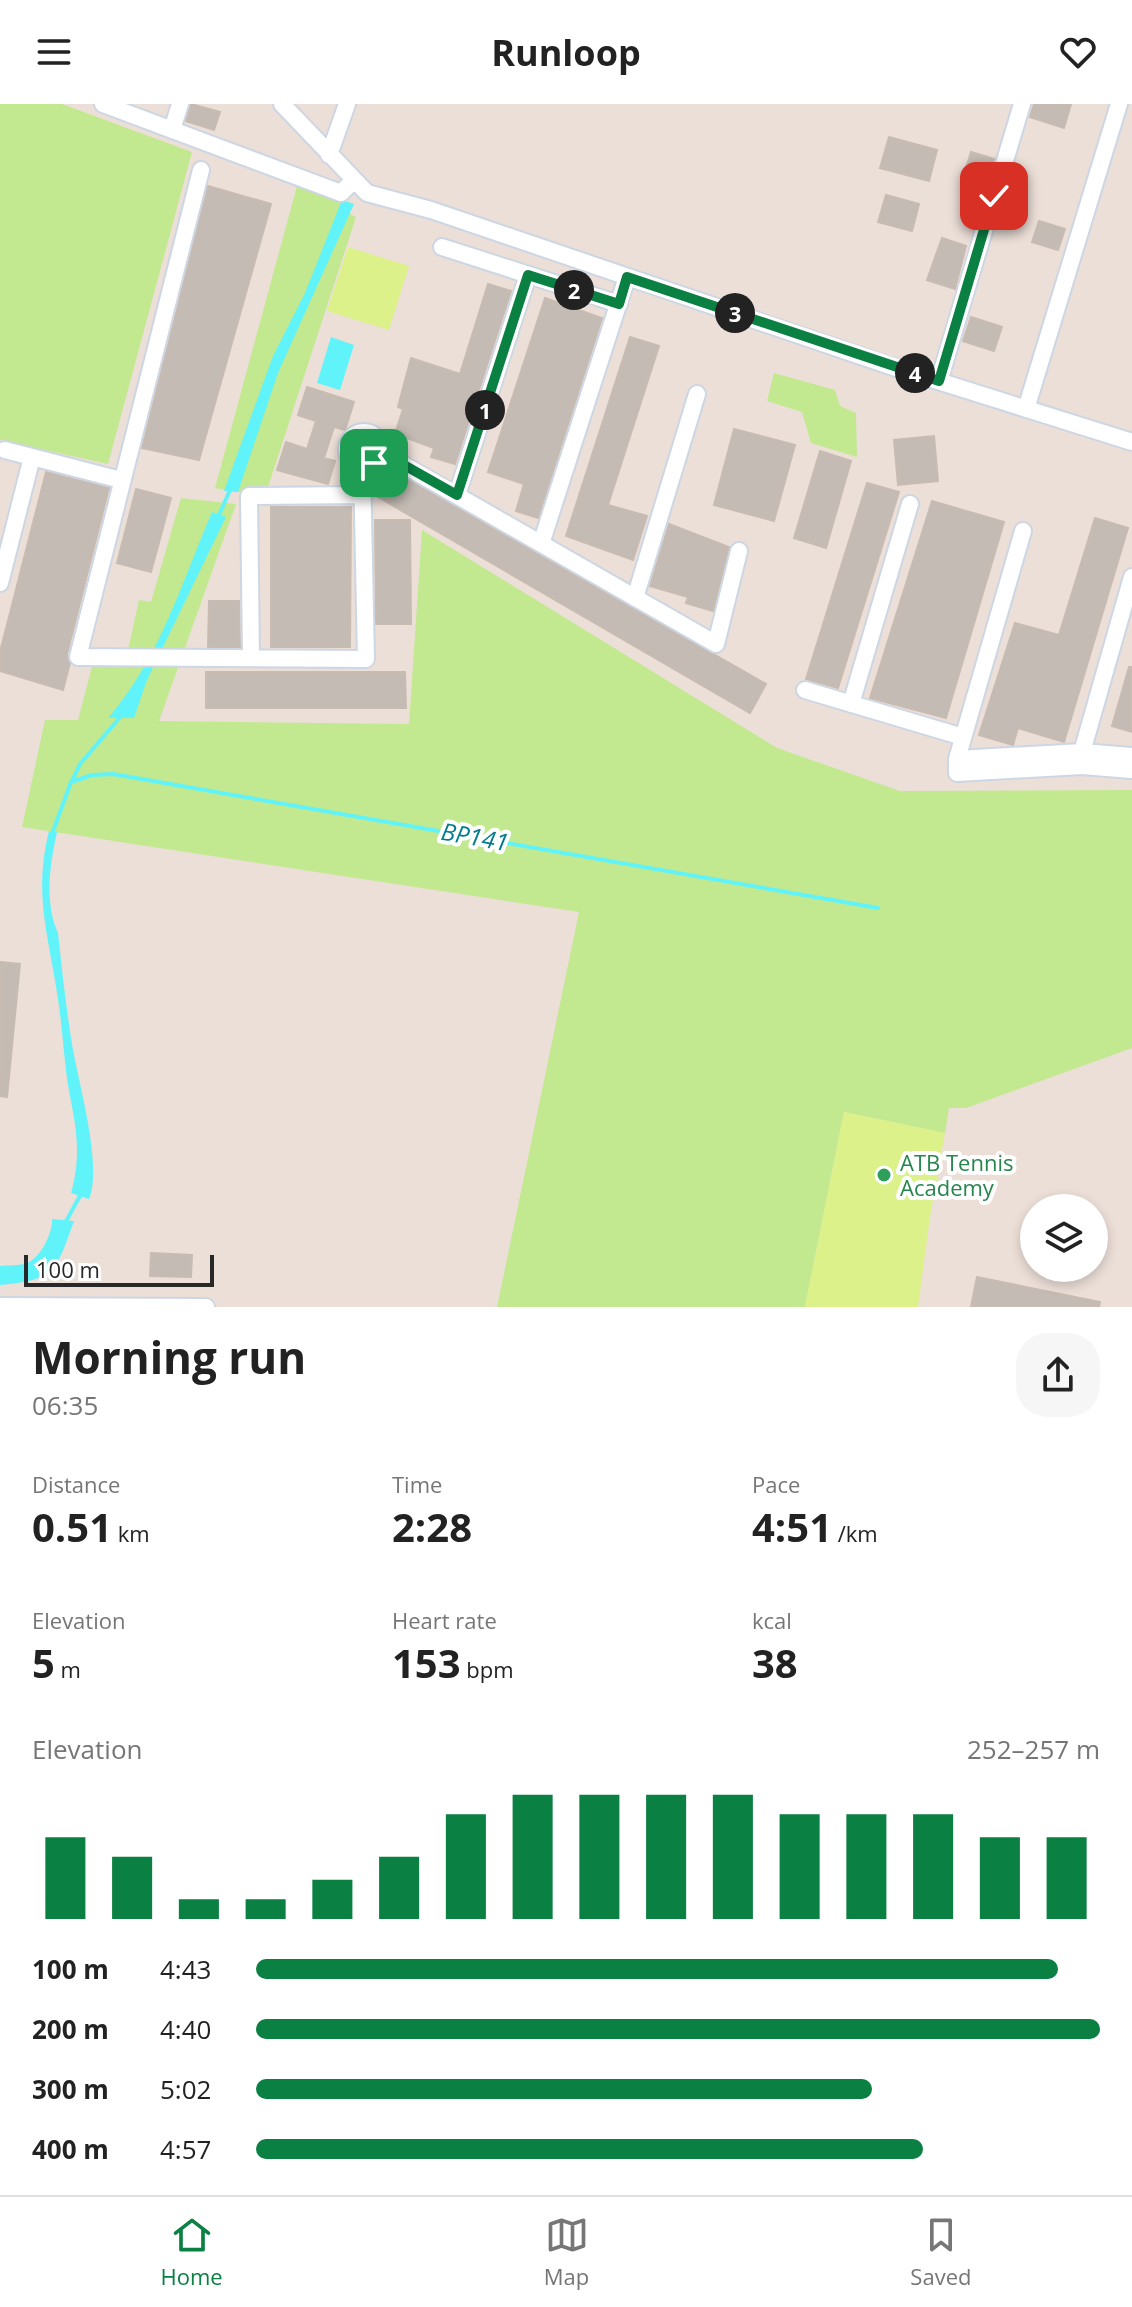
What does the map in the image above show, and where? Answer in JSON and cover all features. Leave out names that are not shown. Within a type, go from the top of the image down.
[{"type":"street","points":[[103,104],[341,193],[353,181]]},
{"type":"street","points":[[172,130],[180,104]]},
{"type":"street","points":[[282,104],[367,193],[431,210],[939,381],[1132,442]]},
{"type":"street","points":[[329,155],[347,104]]},
{"type":"street","points":[[939,381],[1022,104]]},
{"type":"street","points":[[1026,409],[1119,104]]},
{"type":"street","points":[[201,170],[78,657],[366,659],[362,466]]},
{"type":"street","points":[[442,247],[619,304]]},
{"type":"street","points":[[457,495],[528,275]]},
{"type":"street","points":[[541,544],[627,277]]},
{"type":"street","points":[[635,598],[697,394]]},
{"type":"street","points":[[365,432],[375,436],[381,445],[381,452],[374,463],[362,466],[355,464],[348,456],[348,444],[354,435],[365,432]]},
{"type":"street","points":[[5,450],[121,480]]},
{"type":"street","points":[[381,452],[716,644],[739,551]]},
{"type":"street","points":[[0,583],[32,457]]},
{"type":"street","points":[[251,657],[249,496],[362,495]]},
{"type":"street","points":[[851,704],[910,504]]},
{"type":"street","points":[[1023,531],[963,737],[957,773],[1132,756]]},
{"type":"street","points":[[1082,759],[1132,577]]},
{"type":"street","points":[[805,690],[963,737]]},
{"type":"street","points":[[1082,759],[1132,770]]},
{"type":"street","points":[[0,1306],[205,1307]]},
{"type":"green space","points":[[0,104],[62,104],[192,152],[108,464],[0,440]]},
{"type":"green space","points":[[297,186],[354,204],[348,213],[356,217],[267,490],[238,492],[215,488]]},
{"type":"green space","points":[[348,247],[409,266],[389,330],[327,311]]},
{"type":"green space","points":[[774,373],[835,390],[840,406],[856,413],[857,457],[811,443],[802,412],[767,401]]},
{"type":"green space","points":[[181,498],[236,504],[159,721],[409,724],[422,530],[777,748],[900,791],[1132,790],[1132,1048],[966,1108],[949,1108],[945,1133],[844,1112],[805,1307],[497,1307],[579,912],[22,827],[45,720],[78,720],[96,651],[126,659],[139,600],[151,602]]},
{"type":"green space","name":"ATB Tennis Academy","points":[[844,1112],[945,1133],[918,1307],[805,1307]]},
{"type":"water","points":[[342,200],[354,204],[278,373],[238,492],[224,491],[273,356],[305,293]]},
{"type":"water","points":[[331,337],[354,345],[340,390],[317,383]]},
{"type":"water","points":[[212,512],[226,517],[147,680],[134,718],[108,718],[142,671],[155,646]]},
{"type":"water","points":[[49,831],[57,832],[51,870],[51,909],[58,933],[72,1044],[91,1145],[93,1184],[89,1199],[71,1193],[77,1156],[76,1133],[42,896],[44,854]]},
{"type":"water","points":[[52,1219],[74,1221],[63,1251],[51,1270],[33,1280],[0,1285],[0,1266],[21,1265],[37,1256],[45,1244]]},
{"type":"building","points":[[191,104],[220,112],[214,130],[186,121]]},
{"type":"building","points":[[1034,104],[1071,104],[1064,128],[1030,117]]},
{"type":"building","points":[[889,137],[937,150],[929,181],[880,168]]},
{"type":"building","points":[[971,152],[994,159],[987,182],[964,175]]},
{"type":"building","points":[[208,186],[271,204],[199,460],[142,448]]},
{"type":"building","points":[[886,195],[919,204],[912,231],[878,222]]},
{"type":"building","points":[[1039,221],[1065,229],[1058,250],[1032,242]]},
{"type":"building","points":[[942,238],[966,246],[955,289],[927,280]]},
{"type":"building","points":[[488,284],[511,291],[455,464],[431,457],[434,448],[395,434],[403,409],[398,407],[411,358],[460,374]]},
{"type":"building","points":[[545,298],[602,318],[538,518],[516,511],[524,484],[488,472]]},
{"type":"building","points":[[971,317],[1002,327],[994,351],[963,341]]},
{"type":"building","points":[[630,337],[659,346],[608,505],[647,516],[633,560],[566,536]]},
{"type":"building","points":[[307,387],[354,402],[345,430],[334,427],[324,458],[335,461],[328,484],[277,470],[286,442],[307,449],[316,421],[298,415]]},
{"type":"building","points":[[734,429],[795,445],[774,521],[714,505]]},
{"type":"building","points":[[934,436],[938,481],[898,485],[894,440]]},
{"type":"building","points":[[820,451],[851,461],[826,548],[794,538]]},
{"type":"building","points":[[393,471],[766,684],[750,713],[378,497]]},
{"type":"building","points":[[46,472],[109,488],[67,654],[70,663],[63,690],[0,671],[0,652]]},
{"type":"building","points":[[867,483],[899,492],[838,688],[806,679]]},
{"type":"building","points":[[136,489],[171,498],[151,572],[117,563]]},
{"type":"building","points":[[932,501],[1004,522],[946,718],[870,698]]},
{"type":"building","points":[[271,507],[351,507],[350,647],[271,647]]},
{"type":"building","points":[[1095,518],[1128,528],[1064,742],[1018,728],[1013,745],[979,735],[1015,623],[1059,635]]},
{"type":"building","points":[[375,520],[410,520],[411,624],[376,624]]},
{"type":"building","points":[[669,524],[729,547],[713,611],[686,603],[688,597],[650,586]]},
{"type":"building","points":[[209,601],[239,601],[240,647],[208,647]]},
{"type":"building","points":[[1129,667],[1132,667],[1132,732],[1112,726]]},
{"type":"building","points":[[206,672],[405,672],[406,708],[206,708]]},
{"type":"building","points":[[0,962],[20,964],[7,1097],[0,1096]]},
{"type":"building","points":[[151,1253],[192,1255],[191,1277],[150,1276]]},
{"type":"building","points":[[977,1277],[1100,1302],[1099,1307],[971,1307]]},
{"type":"waterway","name":"BP141","points":[[218,517],[231,488]]},
{"type":"waterway","name":"BP141","points":[[72,781],[80,764],[122,715]]},
{"type":"waterway","name":"BP141","points":[[52,834],[71,782],[92,775],[113,774],[878,908]]},
{"type":"waterway","name":"BP141","points":[[64,1225],[81,1194]]},
{"type":"place","name":"ATB Tennis Academy","points":[[884,1175]]},
{"type":"route","points":[[374,463],[381,452],[457,495],[528,275],[619,304],[627,277],[939,381],[994,196]]}]
